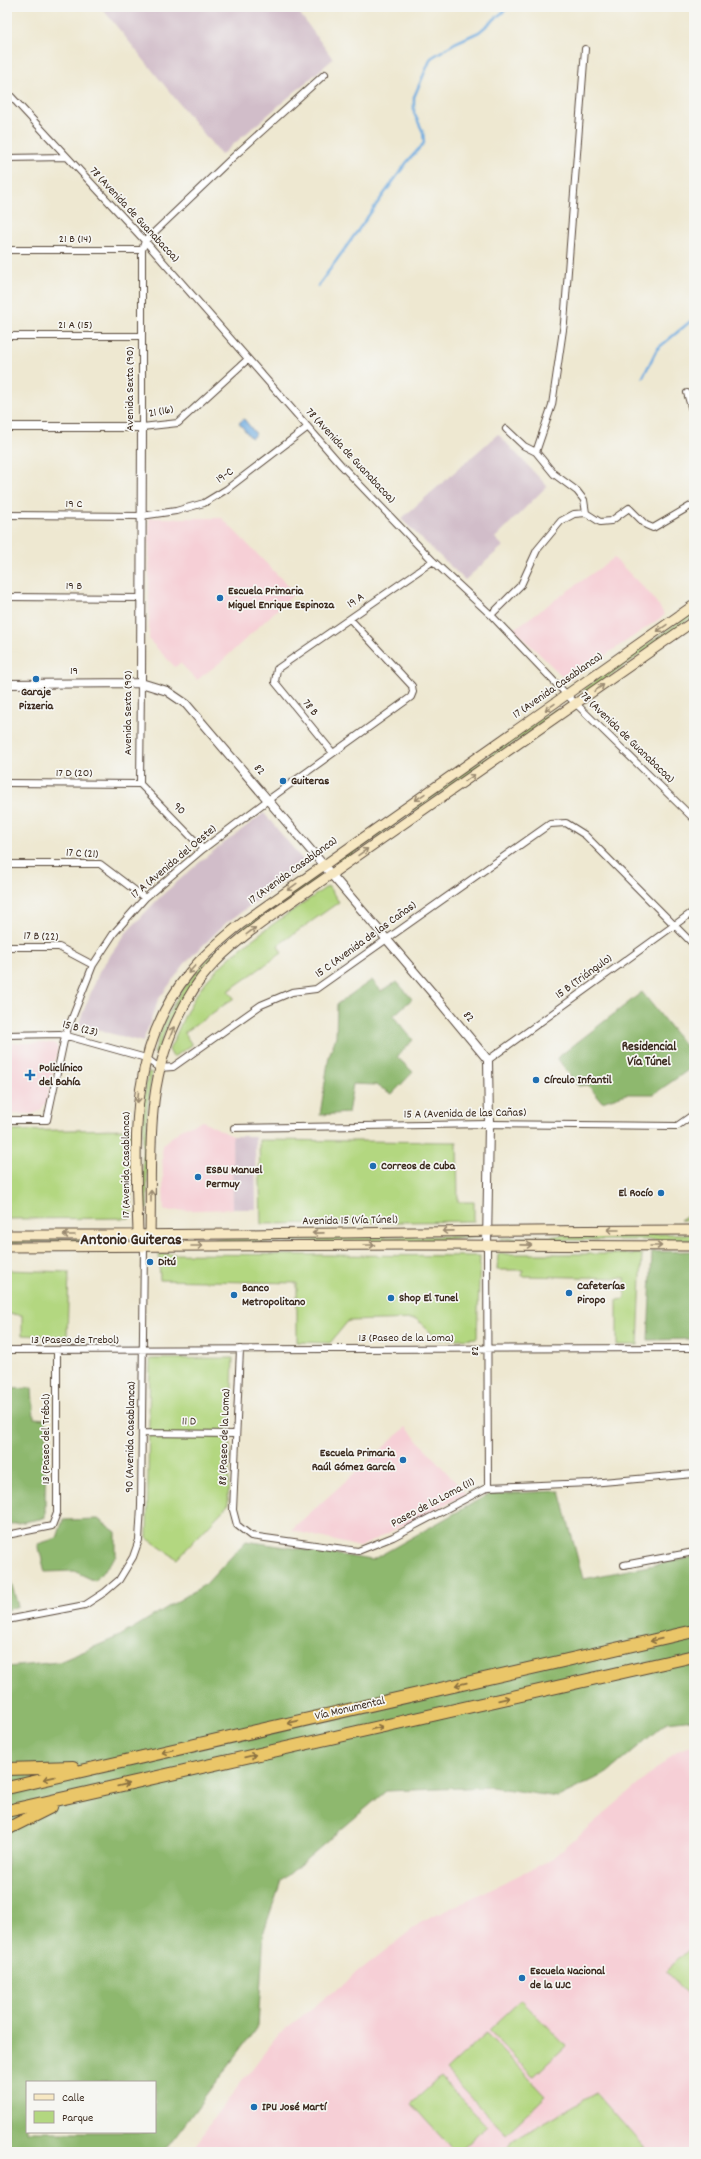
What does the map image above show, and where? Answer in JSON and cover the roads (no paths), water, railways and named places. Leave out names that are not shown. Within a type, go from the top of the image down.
[{"type":"highway","name":"Vía Monumental","points":[[7,1788],[694,1631]]},
{"type":"highway","name":"Vía Monumental","points":[[7,1811],[694,1656]]},
{"type":"highway","points":[[7,1769],[60,1768],[114,1763]]},
{"type":"highway","points":[[7,1829],[37,1812],[85,1793]]},
{"type":"main road","name":"17 (Avenida Casablanca)","points":[[144,1246],[138,1235],[138,1093],[146,1058],[164,1011],[189,973],[213,946],[323,864],[694,606]]},
{"type":"main road","name":"17 (Avenida Casablanca)","points":[[144,1246],[150,1235],[152,1118],[159,1068],[174,1025],[193,989],[207,970],[250,932],[694,621]]},
{"type":"main road","name":"Avenida 15 (Vía Túnel)","points":[[7,1235],[150,1235],[487,1230],[694,1230]]},
{"type":"main road","name":"Avenida 15 (Vía Túnel)","points":[[7,1247],[487,1244],[694,1246]]},
{"type":"street","points":[[536,452],[552,406],[564,323],[585,49]]},
{"type":"street","name":"Avenida Sexta (90)","points":[[140,784],[142,250],[145,241],[231,158],[325,74]]},
{"type":"street","name":"78 (Avenida de Guanabacoa)","points":[[7,92],[145,241],[308,427],[433,561],[491,615],[567,695],[694,819]]},
{"type":"street","points":[[7,158],[66,157]]},
{"type":"street","name":"21 B (14)","points":[[7,250],[142,250]]},
{"type":"street","name":"21 A (15)","points":[[7,336],[142,336]]},
{"type":"street","name":"21 (16)","points":[[7,427],[142,427],[178,423],[248,360]]},
{"type":"street","points":[[687,393],[694,416]]},
{"type":"street","name":"19-C","points":[[141,516],[176,511],[204,503],[227,489],[308,427]]},
{"type":"street","points":[[506,429],[524,446],[536,452],[554,474],[577,491],[584,500],[586,513]]},
{"type":"street","points":[[491,615],[521,585],[537,550],[561,521],[574,514],[586,513],[600,522],[611,521],[629,508],[646,525],[654,528],[694,504]]},
{"type":"street","name":"19 C","points":[[7,514],[141,516]]},
{"type":"street","name":"19 A","points":[[275,675],[277,669],[433,561]]},
{"type":"street","name":"19 B","points":[[7,597],[141,598]]},
{"type":"street","name":"17 A (Avenida del Oeste)","points":[[7,1120],[47,1120],[65,1036],[93,965],[114,933],[145,898],[203,849],[411,696],[413,692],[408,682],[350,619]]},
{"type":"street","name":"78 B","points":[[275,675],[275,682],[333,753]]},
{"type":"street","name":"19","points":[[7,684],[141,683]]},
{"type":"street","name":"82","points":[[141,683],[167,691],[186,704],[488,1060],[488,1487]]},
{"type":"street","name":"17 D (20)","points":[[7,783],[140,784]]},
{"type":"street","name":"90","points":[[140,784],[203,849]]},
{"type":"street","name":"15 C (Avenida de las Cañas)","points":[[159,1068],[178,1065],[261,1005],[292,992],[316,989],[550,824],[566,823],[585,836],[674,925]]},
{"type":"street","name":"17 C (21)","points":[[7,864],[100,864],[145,898]]},
{"type":"street","name":"15 B (Triángulo)","points":[[488,1060],[694,911]]},
{"type":"street","points":[[674,925],[694,945]]},
{"type":"street","name":"17 B (22)","points":[[7,947],[59,947],[93,965]]},
{"type":"street","name":"15 B (23)","points":[[7,1035],[65,1036],[146,1058]]},
{"type":"street","points":[[146,1058],[159,1068]]},
{"type":"street","name":"15 A (Avenida de las Cañas)","points":[[234,1128],[489,1124],[677,1126],[694,1114]]},
{"type":"street","name":"90 (Avenida Casablanca)","points":[[7,1620],[85,1606],[119,1580],[135,1551],[139,1540],[141,1506],[144,1246]]},
{"type":"street","name":"13 (Paseo de la Loma)","points":[[142,1351],[240,1349],[694,1348]]},
{"type":"street","name":"88 (Paseo de la Loma)","points":[[237,1525],[233,1510],[235,1434],[240,1349]]},
{"type":"street","name":"13 (Paseo de Trebol)","points":[[7,1350],[142,1351]]},
{"type":"street","name":"13 (Paseo del Trébol)","points":[[7,1535],[52,1526],[57,1508],[57,1350]]},
{"type":"street","name":"11 D","points":[[143,1432],[235,1434]]},
{"type":"street","name":"Paseo de la Loma (11)","points":[[237,1525],[251,1536],[358,1551],[393,1538],[488,1487],[591,1483],[694,1474]]},
{"type":"street","points":[[624,1566],[694,1552]]},
{"type":"water","points":[[244,419],[256,434],[251,438],[239,423]]},
{"type":"waterway","points":[[318,286],[407,162],[424,143],[423,132],[414,113],[414,97],[431,58],[455,43],[479,32],[509,7]]},
{"type":"waterway","points":[[643,377],[657,349],[692,320],[694,308]]},
{"type":"place","name":"Escuela Primaria Miguel Enrique Espinoza","points":[[220,598]]},
{"type":"place","name":"Garaje Pizzeria","points":[[36,679]]},
{"type":"place","name":"Guiteras","points":[[283,781]]},
{"type":"place","name":"Policlínico del Bahía","points":[[30,1075]]},
{"type":"place","name":"Círculo Infantil","points":[[536,1080]]},
{"type":"place","name":"Correos de Cuba","points":[[373,1166]]},
{"type":"place","name":"ESBU Manuel Permuy","points":[[198,1177]]},
{"type":"place","name":"El Rocío","points":[[661,1193]]},
{"type":"place","name":"Ditú","points":[[150,1262]]},
{"type":"place","name":"Cafeterías Piropo","points":[[569,1293]]},
{"type":"place","name":"Banco Metropolitano","points":[[234,1295]]},
{"type":"place","name":"Shop El Tunel","points":[[391,1298]]},
{"type":"place","name":"Escuela Primaria Raúl Gómez García","points":[[403,1460]]},
{"type":"place","name":"Escuela Nacional de la UJC","points":[[522,1978]]},
{"type":"place","name":"IPU José Martí","points":[[254,2107]]},
{"type":"district","name":"Residencial Vía Túnel","points":[[649,1054]]},
{"type":"district","name":"Antonio Guiteras","points":[[131,1240]]}]
